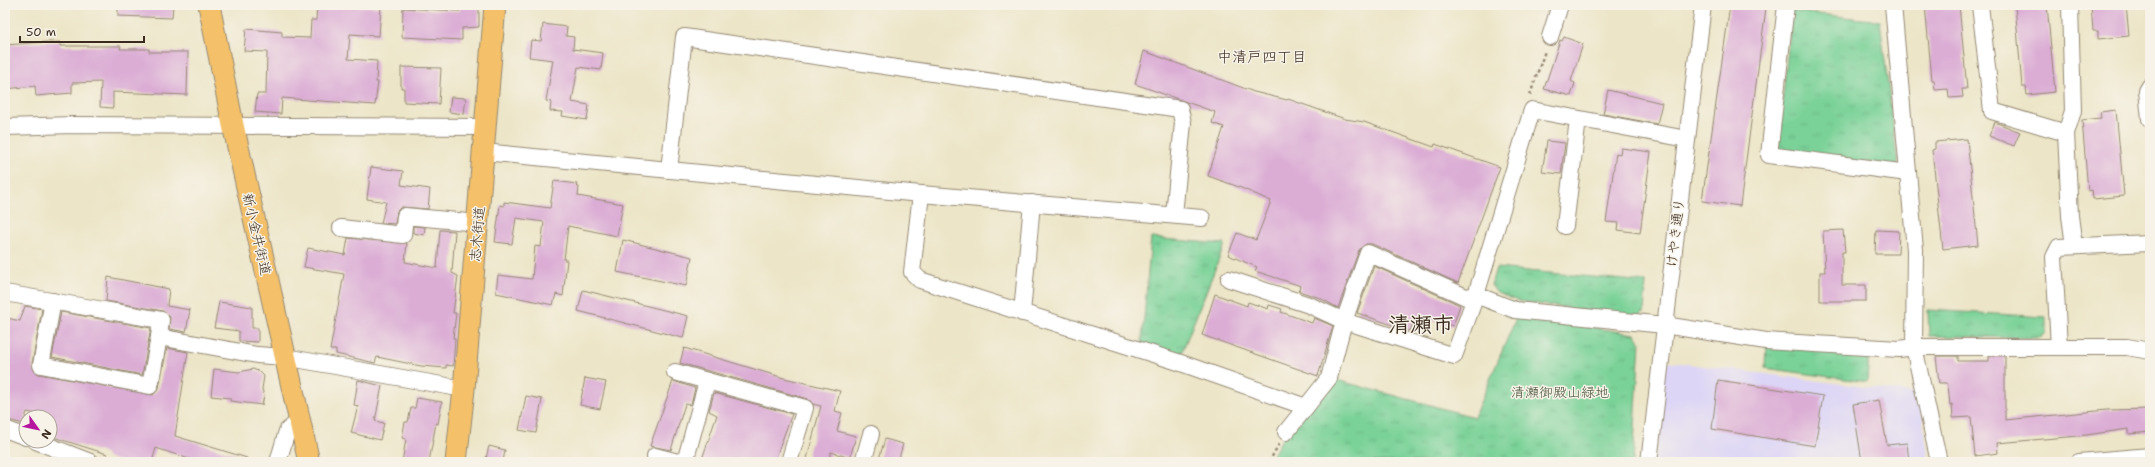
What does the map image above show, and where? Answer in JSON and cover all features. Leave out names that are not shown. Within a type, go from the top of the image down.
[{"type":"main road","name":"新小金井街道","points":[[209,5],[233,125],[309,462]]},
{"type":"main road","name":"志木街道","points":[[456,462],[464,389],[495,5]]},
{"type":"street","points":[[1550,37],[1560,5]]},
{"type":"street","name":"けやき通り","points":[[1649,462],[1703,5]]},
{"type":"street","points":[[1786,5],[1769,155],[1908,173]]},
{"type":"street","points":[[1893,5],[1915,250],[1914,347],[1940,462]]},
{"type":"street","points":[[1980,5],[1992,111],[2066,133]]},
{"type":"street","points":[[2070,5],[2072,111],[2066,133],[2070,216],[2074,246]]},
{"type":"street","points":[[669,170],[684,37],[1180,109],[1183,123],[1174,215]]},
{"type":"street","points":[[2150,86],[2146,91],[2150,119]]},
{"type":"street","points":[[1229,279],[1309,305],[1344,321],[1454,356],[1476,295],[1532,110],[1687,139]]},
{"type":"street","points":[[1565,226],[1578,119]]},
{"type":"street","points":[[5,127],[74,125],[486,127]]},
{"type":"street","points":[[483,152],[921,194],[1202,218]]},
{"type":"street","points":[[921,194],[912,272],[920,280],[1178,362],[1306,407]]},
{"type":"street","points":[[1022,313],[1032,204]]},
{"type":"street","points":[[341,228],[402,235],[405,216],[478,223]]},
{"type":"street","points":[[2059,347],[2054,257],[2059,247],[2150,243]]},
{"type":"street","points":[[1286,432],[1329,378],[1344,321],[1368,253],[1466,296],[1476,295],[1515,310],[1664,325],[1766,341],[1899,349],[1914,347],[2127,347],[2150,351]]},
{"type":"street","points":[[5,293],[53,301],[161,320],[160,338],[150,386],[41,365],[53,301]]},
{"type":"street","points":[[160,338],[256,355],[285,356],[464,389]]},
{"type":"street","points":[[676,372],[805,408],[789,462]]},
{"type":"street","points":[[685,462],[707,381]]},
{"type":"street","points":[[278,462],[287,431],[299,421]]},
{"type":"street","points":[[5,429],[18,434]]},
{"type":"street","points":[[863,462],[871,434]]},
{"type":"street","points":[[57,449],[90,462]]},
{"type":"street","points":[[655,456],[678,462]]},
{"type":"street","points":[[2079,462],[2150,456]]},
{"type":"path","points":[[1532,110],[1529,98],[1550,37]]},
{"type":"shaded area","points":[[1665,361],[1919,394],[1929,462],[1654,462]]},
{"type":"green space","points":[[1792,11],[1880,21],[1898,166],[1777,152]]},
{"type":"green space","points":[[1151,238],[1225,244],[1178,362],[1141,352]]},
{"type":"green space","points":[[1496,268],[1646,282],[1644,312],[1636,318],[1518,301],[1497,293],[1491,285]]},
{"type":"green space","points":[[1928,310],[2046,317],[2046,333],[2040,338],[1929,336]]},
{"type":"green space","name":"清瀬御殿山緑地","points":[[1517,316],[1635,334],[1640,341],[1633,462],[1269,462],[1286,432],[1329,378],[1474,417]]},
{"type":"green space","points":[[1766,342],[1869,351],[1867,382],[1765,368]]},
{"type":"building","points":[[118,5],[173,5],[172,18],[118,16]]},
{"type":"building","points":[[317,5],[381,7],[379,36],[350,34],[348,59],[377,61],[376,82],[378,82],[375,105],[282,98],[281,114],[255,112],[257,94],[266,94],[267,52],[244,51],[246,29],[282,32],[282,37],[310,38],[311,20],[316,20]]},
{"type":"building","points":[[460,5],[479,5],[479,27],[462,28],[462,40],[402,37],[403,8],[460,11]]},
{"type":"building","points":[[1730,5],[1766,8],[1740,206],[1702,201]]},
{"type":"building","points":[[1925,5],[1959,5],[1967,89],[1962,89],[1963,97],[1949,98],[1948,89],[1935,90],[1934,80],[1932,80]]},
{"type":"building","points":[[2015,5],[2047,5],[2055,92],[2027,95],[2026,87],[2022,87]]},
{"type":"building","points":[[2091,5],[2126,5],[2129,36],[2098,39],[2098,31],[2093,31]]},
{"type":"building","points":[[543,24],[567,27],[566,36],[574,37],[573,49],[603,53],[601,70],[578,67],[572,102],[589,105],[587,120],[562,116],[563,112],[550,111],[551,102],[546,101],[553,60],[529,57],[531,40],[541,41]]},
{"type":"building","points":[[1564,37],[1583,44],[1571,81],[1575,83],[1571,96],[1544,89],[1560,40],[1562,41]]},
{"type":"building","points":[[60,42],[60,46],[121,46],[120,49],[149,49],[149,52],[188,52],[187,95],[113,92],[113,108],[100,107],[101,82],[72,83],[72,93],[36,96],[35,86],[5,89],[5,45]]},
{"type":"building","points":[[1144,51],[1254,92],[1288,99],[1345,119],[1364,122],[1434,147],[1435,144],[1500,167],[1458,283],[1372,244],[1366,244],[1359,250],[1338,308],[1320,298],[1299,291],[1301,286],[1255,271],[1257,267],[1228,255],[1237,233],[1256,240],[1271,201],[1239,187],[1208,176],[1224,127],[1212,123],[1215,112],[1135,84]]},
{"type":"building","points":[[401,67],[441,68],[439,104],[404,102],[404,88],[401,88]]},
{"type":"building","points":[[1608,90],[1662,103],[1657,124],[1603,114]]},
{"type":"building","points":[[451,97],[466,98],[464,114],[449,112]]},
{"type":"building","points":[[2116,110],[2124,196],[2093,199],[2092,190],[2088,191],[2082,120],[2101,118],[2100,112]]},
{"type":"building","points":[[1995,122],[2020,132],[2014,146],[1989,136]]},
{"type":"building","points":[[1967,139],[1978,245],[1943,249],[1932,150],[1935,149],[1935,142]]},
{"type":"building","points":[[1547,141],[1565,143],[1561,174],[1542,172]]},
{"type":"building","points":[[1621,148],[1651,152],[1640,233],[1618,230],[1619,223],[1606,222],[1616,153],[1620,154]]},
{"type":"building","points":[[371,167],[403,171],[401,185],[430,189],[428,209],[401,207],[397,211],[395,224],[381,223],[386,202],[367,199]]},
{"type":"building","points":[[554,181],[577,184],[576,186],[579,187],[578,196],[623,204],[617,236],[568,226],[564,260],[567,260],[563,296],[556,294],[553,305],[496,293],[498,275],[532,279],[535,246],[541,247],[544,222],[516,218],[512,244],[495,242],[500,205],[504,206],[504,202],[550,208]]},
{"type":"building","points":[[413,226],[425,227],[424,235],[413,233]]},
{"type":"building","points":[[440,230],[455,231],[452,273],[458,276],[453,313],[456,313],[453,338],[455,338],[453,366],[446,365],[446,368],[421,366],[377,357],[375,363],[336,354],[336,350],[330,350],[344,274],[304,267],[308,248],[345,255],[348,238],[407,243],[405,262],[437,268]]},
{"type":"building","points":[[1843,230],[1845,252],[1842,252],[1842,285],[1866,285],[1866,301],[1820,301],[1820,272],[1825,272],[1823,231]]},
{"type":"building","points":[[1876,230],[1899,231],[1898,254],[1875,254]]},
{"type":"building","points":[[623,240],[692,257],[686,286],[617,272]]},
{"type":"building","points":[[1374,266],[1460,305],[1453,326],[1420,316],[1417,324],[1413,323],[1410,331],[1357,313]]},
{"type":"building","points":[[108,277],[169,289],[167,306],[190,310],[186,332],[169,329],[170,317],[163,311],[106,301]]},
{"type":"building","points":[[583,290],[688,316],[683,338],[578,311]]},
{"type":"building","points":[[1215,294],[1247,306],[1248,302],[1268,309],[1269,305],[1282,309],[1281,312],[1312,323],[1314,318],[1333,326],[1318,376],[1202,335]]},
{"type":"building","points":[[219,302],[252,307],[252,328],[258,328],[258,342],[239,341],[239,331],[214,328]]},
{"type":"building","points":[[25,306],[42,309],[32,364],[35,372],[39,374],[153,395],[159,388],[167,348],[188,352],[175,436],[247,458],[246,462],[198,462],[156,448],[152,462],[123,462],[106,457],[107,454],[58,439],[58,409],[18,409],[18,423],[5,419],[5,326],[7,318],[20,321]]},
{"type":"building","points":[[61,312],[151,328],[142,375],[52,357]]},
{"type":"building","points":[[684,348],[784,378],[840,391],[835,411],[842,413],[837,431],[856,436],[850,458],[831,452],[828,462],[806,462],[821,406],[813,404],[808,399],[680,363]]},
{"type":"building","points":[[1936,356],[1958,356],[1958,361],[1989,361],[1989,356],[2005,356],[2005,420],[2107,410],[2150,409],[2150,432],[2129,434],[2129,429],[2079,436],[1997,443],[1998,453],[1975,456],[1971,417],[1953,418],[1948,385],[1947,383],[1939,383]]},
{"type":"building","points":[[214,369],[239,372],[253,369],[260,372],[264,376],[262,389],[264,396],[262,405],[230,401],[230,398],[211,396]]},
{"type":"building","points":[[585,378],[606,382],[600,409],[580,405]]},
{"type":"building","points":[[358,380],[382,386],[375,421],[384,423],[380,440],[351,433],[358,406],[354,405]]},
{"type":"building","points":[[1718,380],[1823,396],[1815,446],[1712,429]]},
{"type":"building","points":[[673,381],[695,388],[691,405],[685,404],[671,450],[650,446]]},
{"type":"building","points":[[714,393],[792,414],[774,462],[701,462],[717,415],[709,411]]},
{"type":"building","points":[[526,396],[542,399],[536,433],[519,430]]},
{"type":"building","points":[[417,398],[442,402],[438,424],[436,423],[429,462],[402,462],[406,439],[402,438],[405,422],[408,422],[411,408],[415,408]]},
{"type":"building","points":[[1879,400],[1887,445],[1907,443],[1909,462],[1862,462],[1853,404]]},
{"type":"building","points":[[885,439],[903,444],[898,462],[878,462]]},
{"type":"building","points":[[489,446],[505,450],[503,462],[485,462]]},
{"type":"district","name":"中清戸四丁目","points":[[1262,57]]},
{"type":"district","name":"清瀬市","points":[[1421,324]]}]
